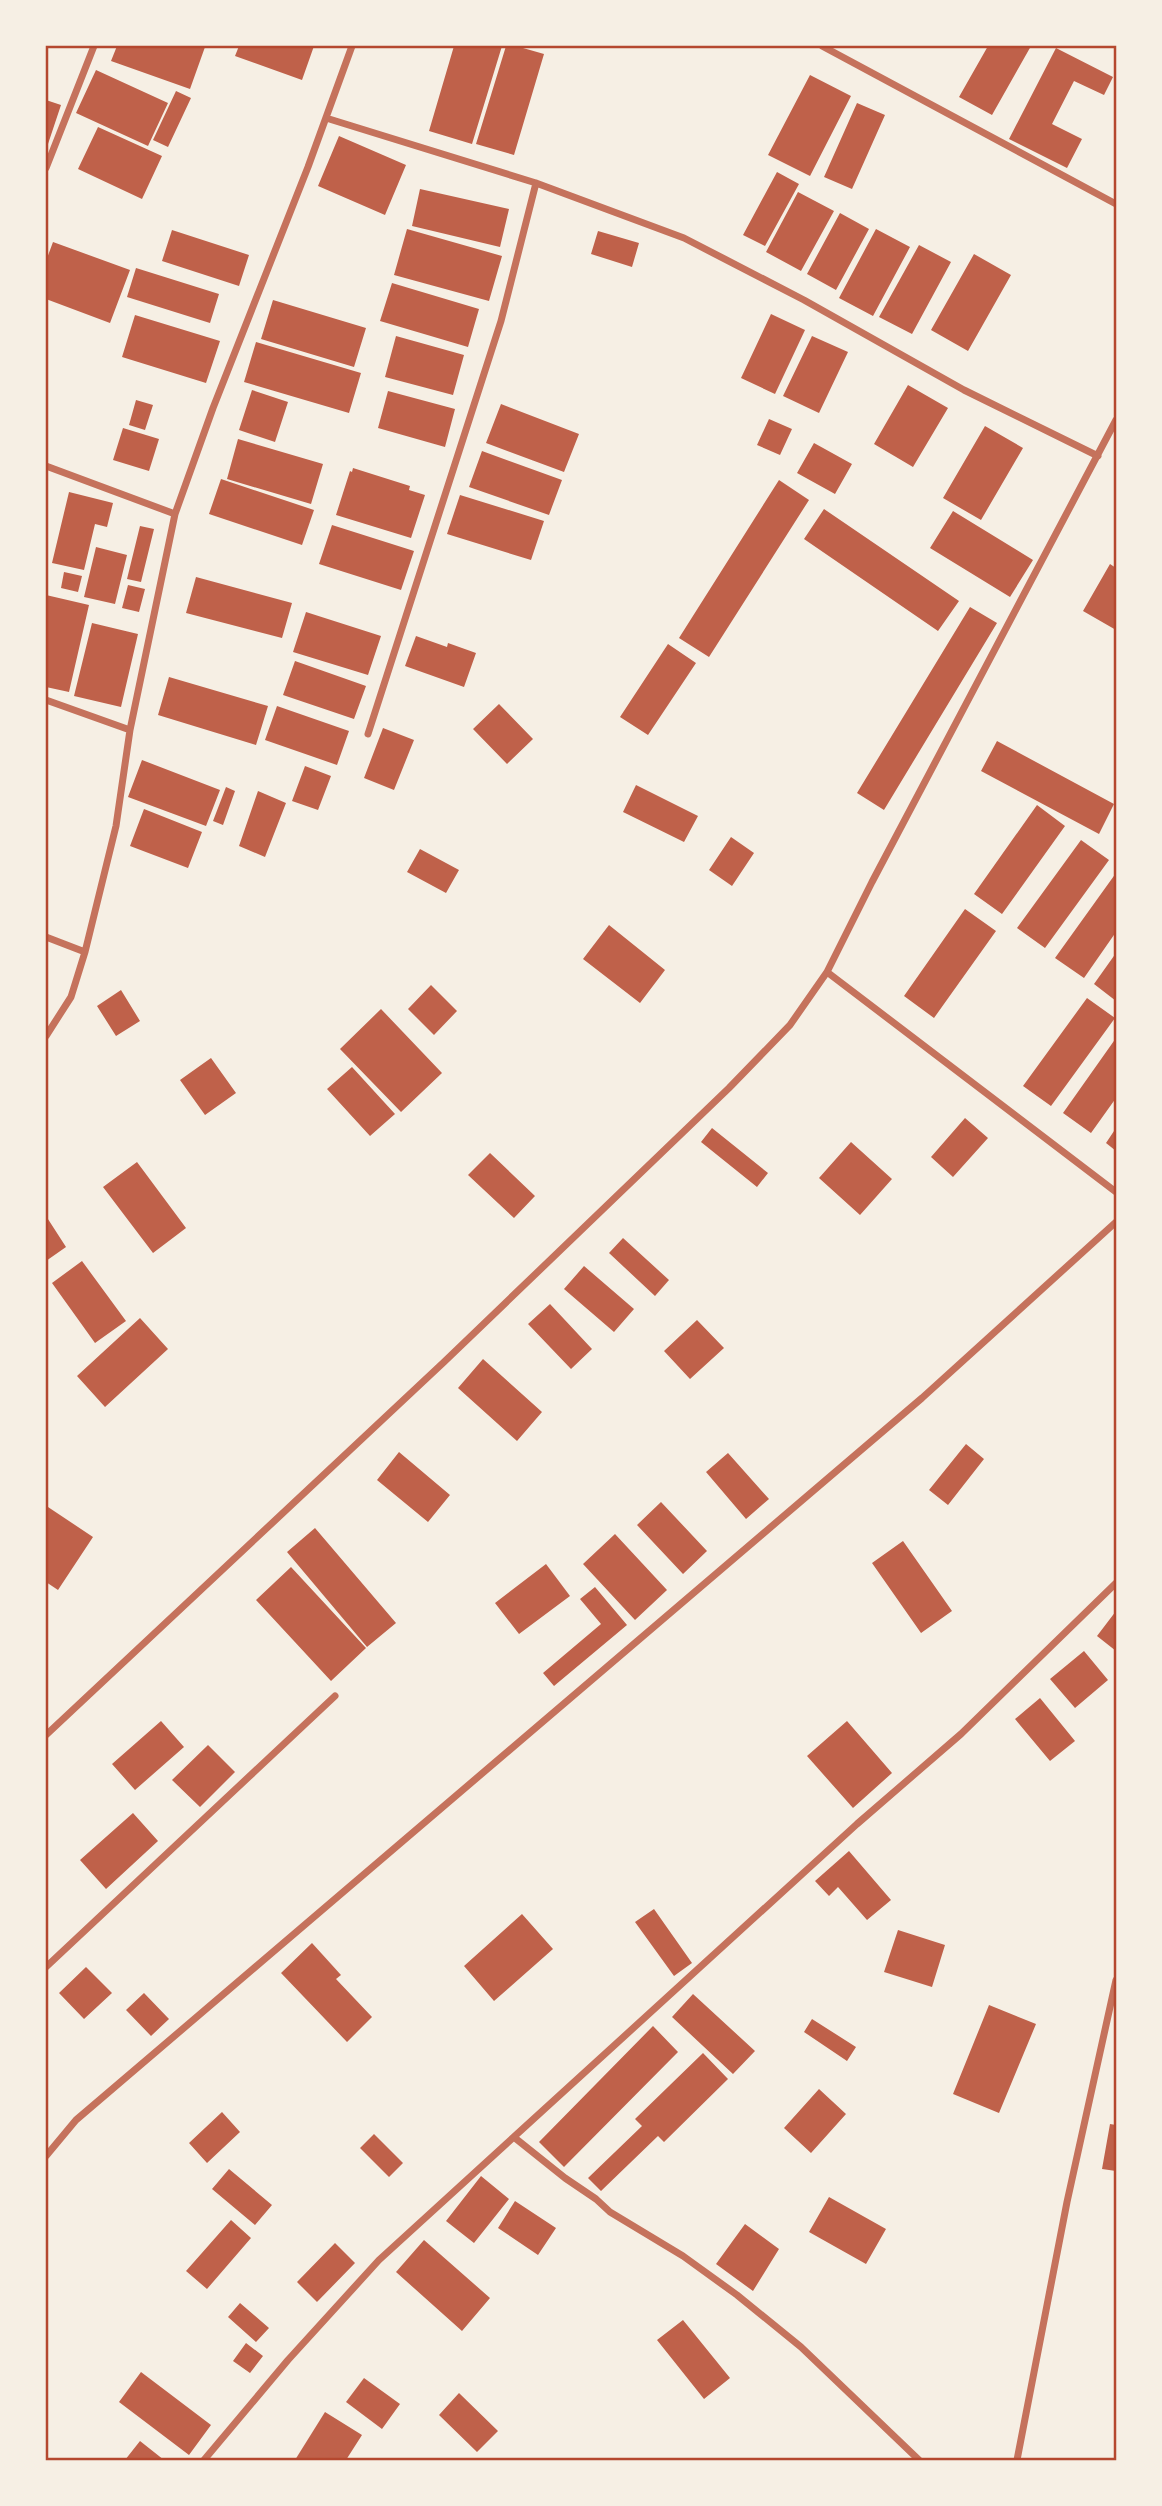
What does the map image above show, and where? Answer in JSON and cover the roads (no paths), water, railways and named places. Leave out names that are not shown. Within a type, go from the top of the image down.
[{"type":"street","points":[[46,168],[94,46]]},
{"type":"street","points":[[46,1036],[71,997],[85,952],[116,826],[130,730],[175,514],[352,46]]},
{"type":"street","points":[[822,46],[1116,204]]},
{"type":"street","points":[[326,118],[536,183],[684,238],[804,300],[964,390],[1098,456]]},
{"type":"street","points":[[368,734],[501,321],[536,183]]},
{"type":"street","points":[[46,1735],[444,1362],[729,1088],[790,1025],[827,972],[1116,420]]},
{"type":"street","points":[[46,466],[175,514]]},
{"type":"street","points":[[46,700],[130,730]]},
{"type":"street","points":[[46,937],[85,952]]},
{"type":"street","points":[[827,972],[1116,1192]]},
{"type":"street","points":[[46,2156],[76,2120],[922,1398],[1116,1222]]},
{"type":"street","points":[[204,2460],[379,2260],[857,1824],[961,1734],[1116,1583]]},
{"type":"street","points":[[46,1967],[335,1696]]},
{"type":"street","points":[[1017,2460],[1067,2202],[1116,1980]]},
{"type":"street","points":[[515,2138],[610,2212],[683,2256],[737,2295],[801,2347],[919,2460]]}]
